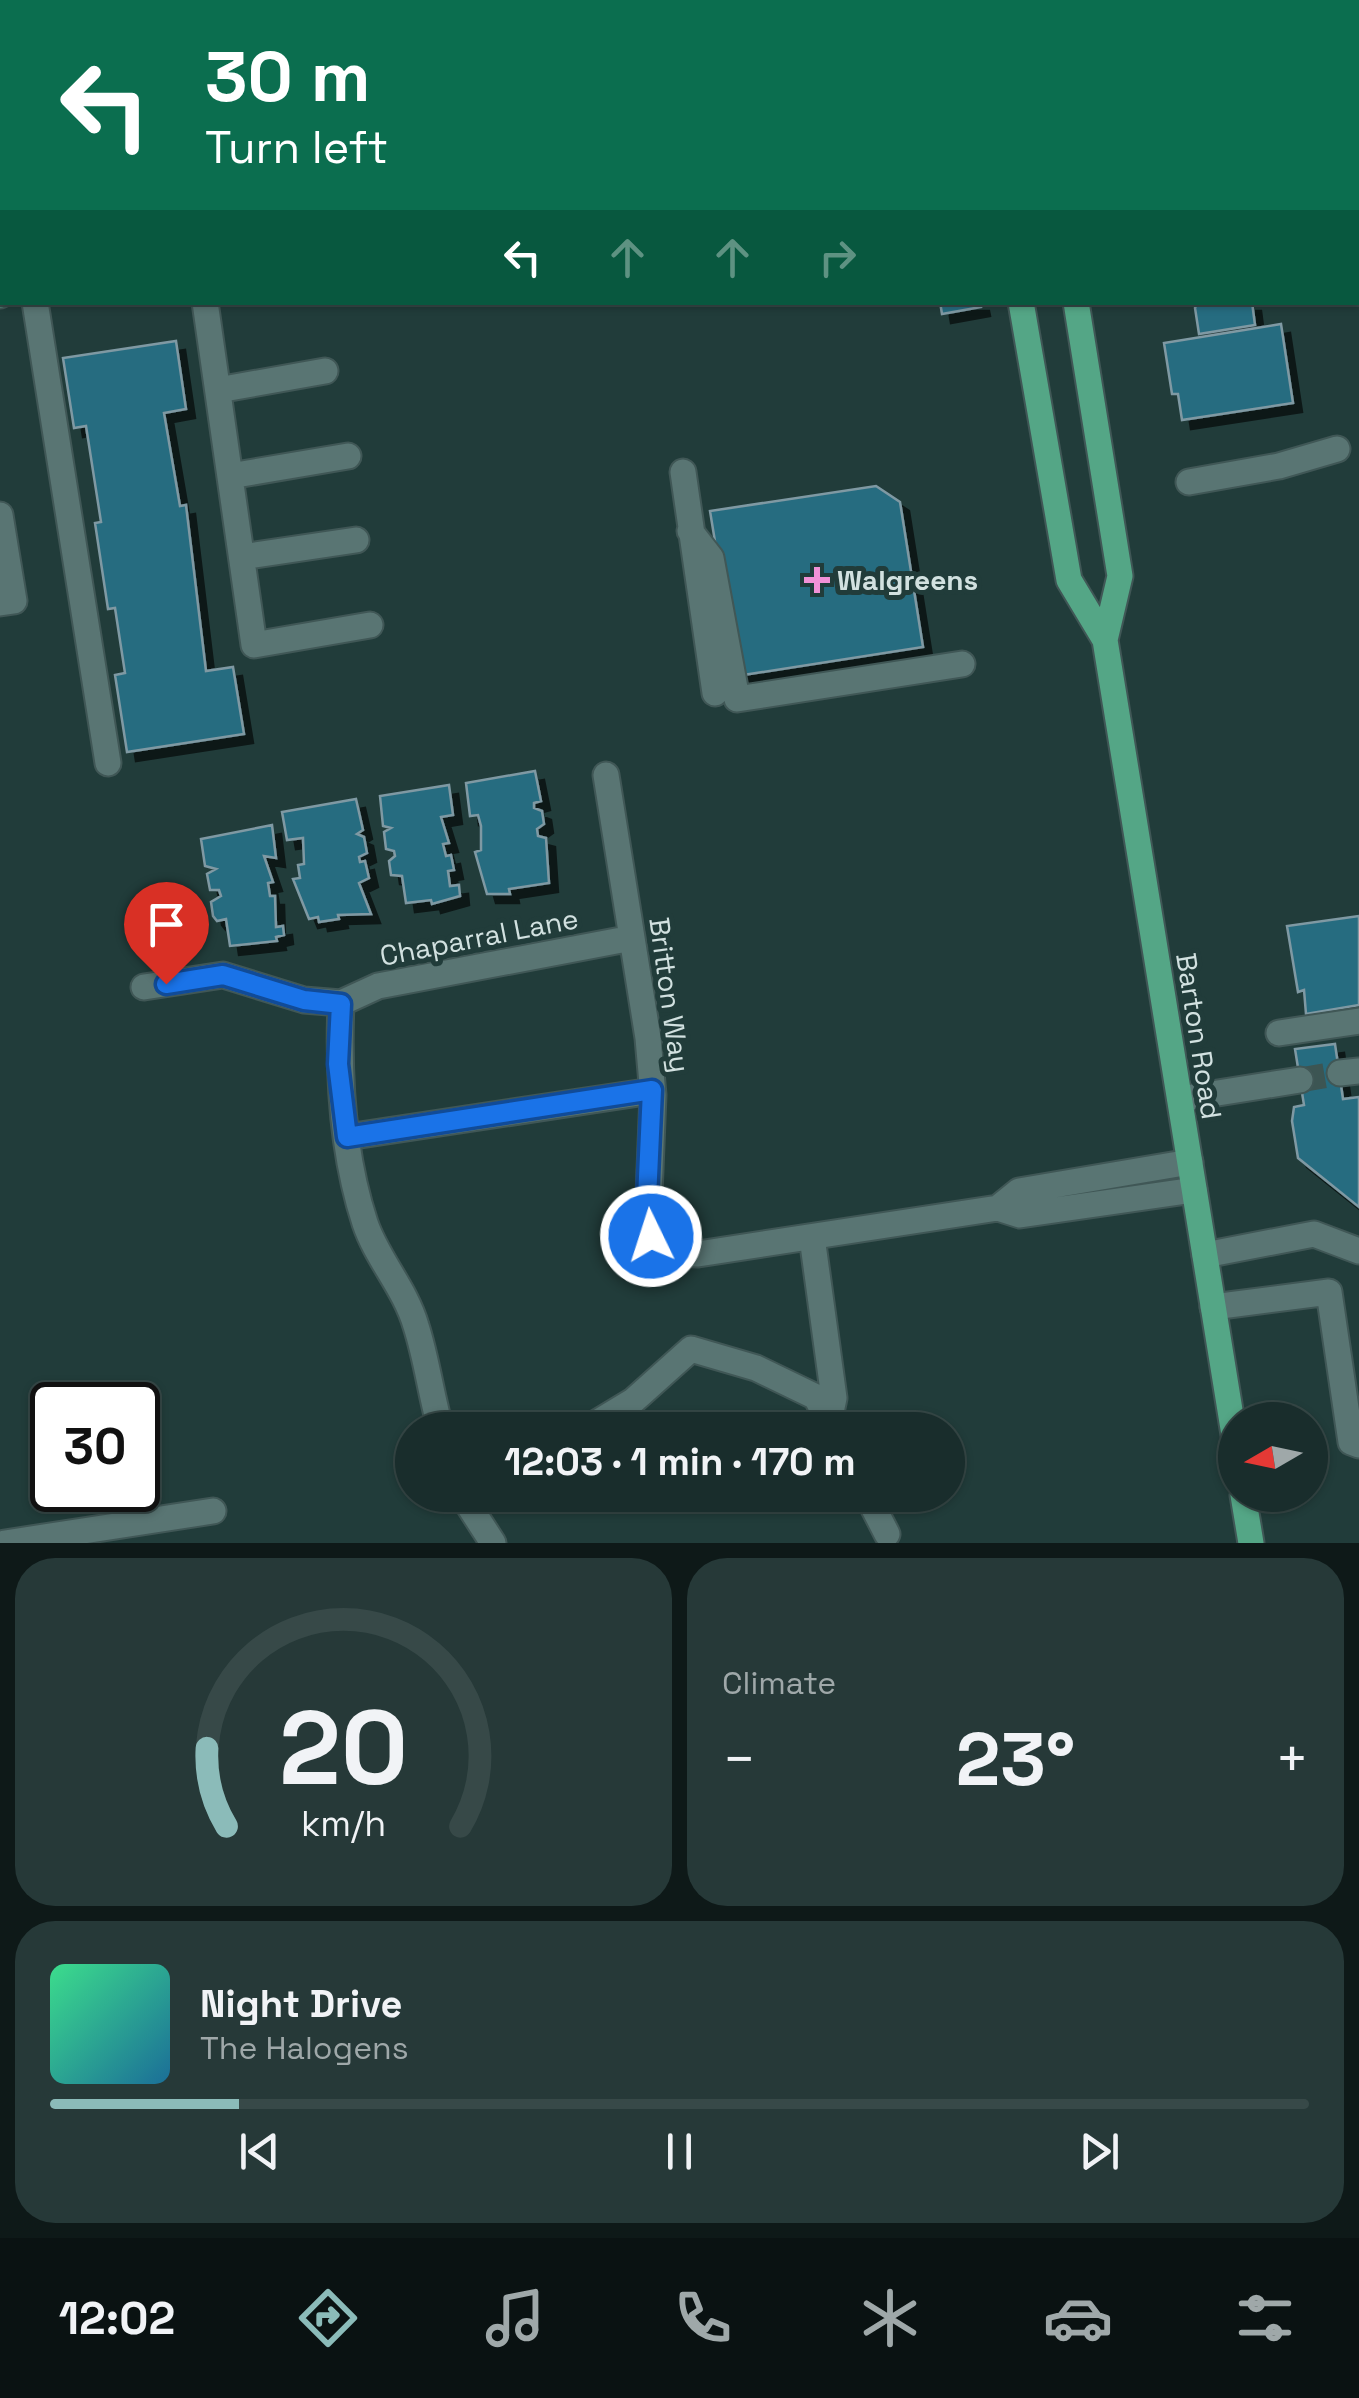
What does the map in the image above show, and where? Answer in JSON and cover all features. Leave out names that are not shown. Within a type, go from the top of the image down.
[{"type":"main road","name":"Barton Road","points":[[1022,305],[1069,580],[1105,640],[1229,1402]]},
{"type":"main road","name":"Barton Road","points":[[1076,305],[1120,576],[1105,640]]},
{"type":"main road","points":[[1246,1512],[1251,1543]]},
{"type":"street","points":[[34,305],[108,763]]},
{"type":"street","points":[[205,305],[254,646],[370,626]]},
{"type":"street","points":[[218,390],[325,372]]},
{"type":"street","points":[[1189,482],[1280,466],[1337,449]]},
{"type":"street","points":[[230,476],[348,456]]},
{"type":"street","points":[[684,472],[690,531],[711,558],[726,696],[962,664]]},
{"type":"street","points":[[0,515],[14,601],[0,603]]},
{"type":"street","points":[[242,557],[356,540]]},
{"type":"street","name":"Britton Way","points":[[606,775],[652,1090],[648,1219],[651,1236],[670,1253],[698,1254],[998,1208]]},
{"type":"street","name":"Chaparral Lane","points":[[341,1004],[378,986],[632,938]]},
{"type":"street","points":[[144,987],[223,975],[304,1000],[341,1004],[338,1064],[347,1137],[366,1227],[402,1286],[437,1412]]},
{"type":"street","points":[[1278,1034],[1359,1021]]},
{"type":"street","points":[[1180,1100],[1300,1080]]},
{"type":"street","points":[[347,1137],[652,1090]]},
{"type":"street","points":[[998,1208],[1019,1191],[1190,1162]]},
{"type":"street","points":[[998,1208],[1020,1215],[1194,1190]]},
{"type":"street","points":[[1205,1254],[1314,1234],[1359,1250]]},
{"type":"street","points":[[812,1237],[833,1412]]},
{"type":"street","points":[[1213,1307],[1329,1292],[1351,1442],[1359,1445]]},
{"type":"street","points":[[615,1412],[632,1402],[691,1349],[756,1368],[816,1397],[824,1412]]},
{"type":"street","points":[[5,1543],[86,1537],[213,1510]]},
{"type":"street","points":[[473,1512],[493,1543]]},
{"type":"street","points":[[876,1512],[887,1534]]},
{"type":"building","points":[[940,305],[981,305],[981,307],[942,314]]},
{"type":"building","points":[[1252,305],[1255,325],[1199,334],[1195,308]]},
{"type":"building","points":[[1281,324],[1293,403],[1182,420],[1178,394],[1172,394],[1164,343]]},
{"type":"building","points":[[176,341],[186,409],[164,413],[180,506],[186,505],[206,671],[233,667],[244,734],[127,752],[115,675],[125,673],[115,608],[108,609],[95,523],[101,522],[86,426],[74,428],[63,358]]},
{"type":"building","name":"Walgreens","points":[[876,486],[900,502],[923,647],[737,676],[710,511]]},
{"type":"building","points":[[535,771],[541,801],[534,803],[534,808],[542,811],[544,824],[537,829],[538,836],[546,838],[549,883],[509,889],[510,894],[487,894],[475,852],[481,850],[481,826],[478,815],[470,816],[466,783]]},
{"type":"building","points":[[449,785],[453,815],[441,817],[449,843],[443,844],[446,856],[451,855],[454,870],[448,871],[450,886],[459,885],[460,896],[432,904],[431,900],[406,903],[402,876],[391,875],[389,861],[395,856],[394,851],[386,849],[384,832],[391,828],[383,826],[380,796]]},
{"type":"building","points":[[356,799],[363,830],[357,834],[364,837],[367,853],[359,857],[360,862],[365,861],[369,878],[359,883],[371,914],[338,915],[339,919],[319,922],[318,917],[309,919],[293,879],[300,878],[298,865],[304,864],[303,838],[287,840],[282,812]]},
{"type":"building","points":[[272,825],[276,858],[264,856],[273,882],[268,883],[270,896],[275,896],[276,927],[283,926],[284,935],[276,937],[277,941],[230,946],[226,919],[217,921],[213,916],[211,902],[221,896],[219,890],[210,890],[207,874],[216,869],[205,866],[201,839]]},
{"type":"building","points":[[1359,916],[1359,1005],[1306,1014],[1304,990],[1298,992],[1287,926]]},
{"type":"building","points":[[1335,1044],[1343,1099],[1359,1097],[1359,1207],[1298,1158],[1292,1121],[1294,1107],[1304,1105],[1295,1049]]},
{"type":"tunnel","points":[[1300,1080],[1340,1073]]},
{"type":"place","name":"Walgreens","points":[[817,580]]},
{"type":"route","points":[[166,984],[223,975],[304,1000],[341,1004],[338,1064],[347,1137],[652,1090],[647,1199],[651,1236]]}]
